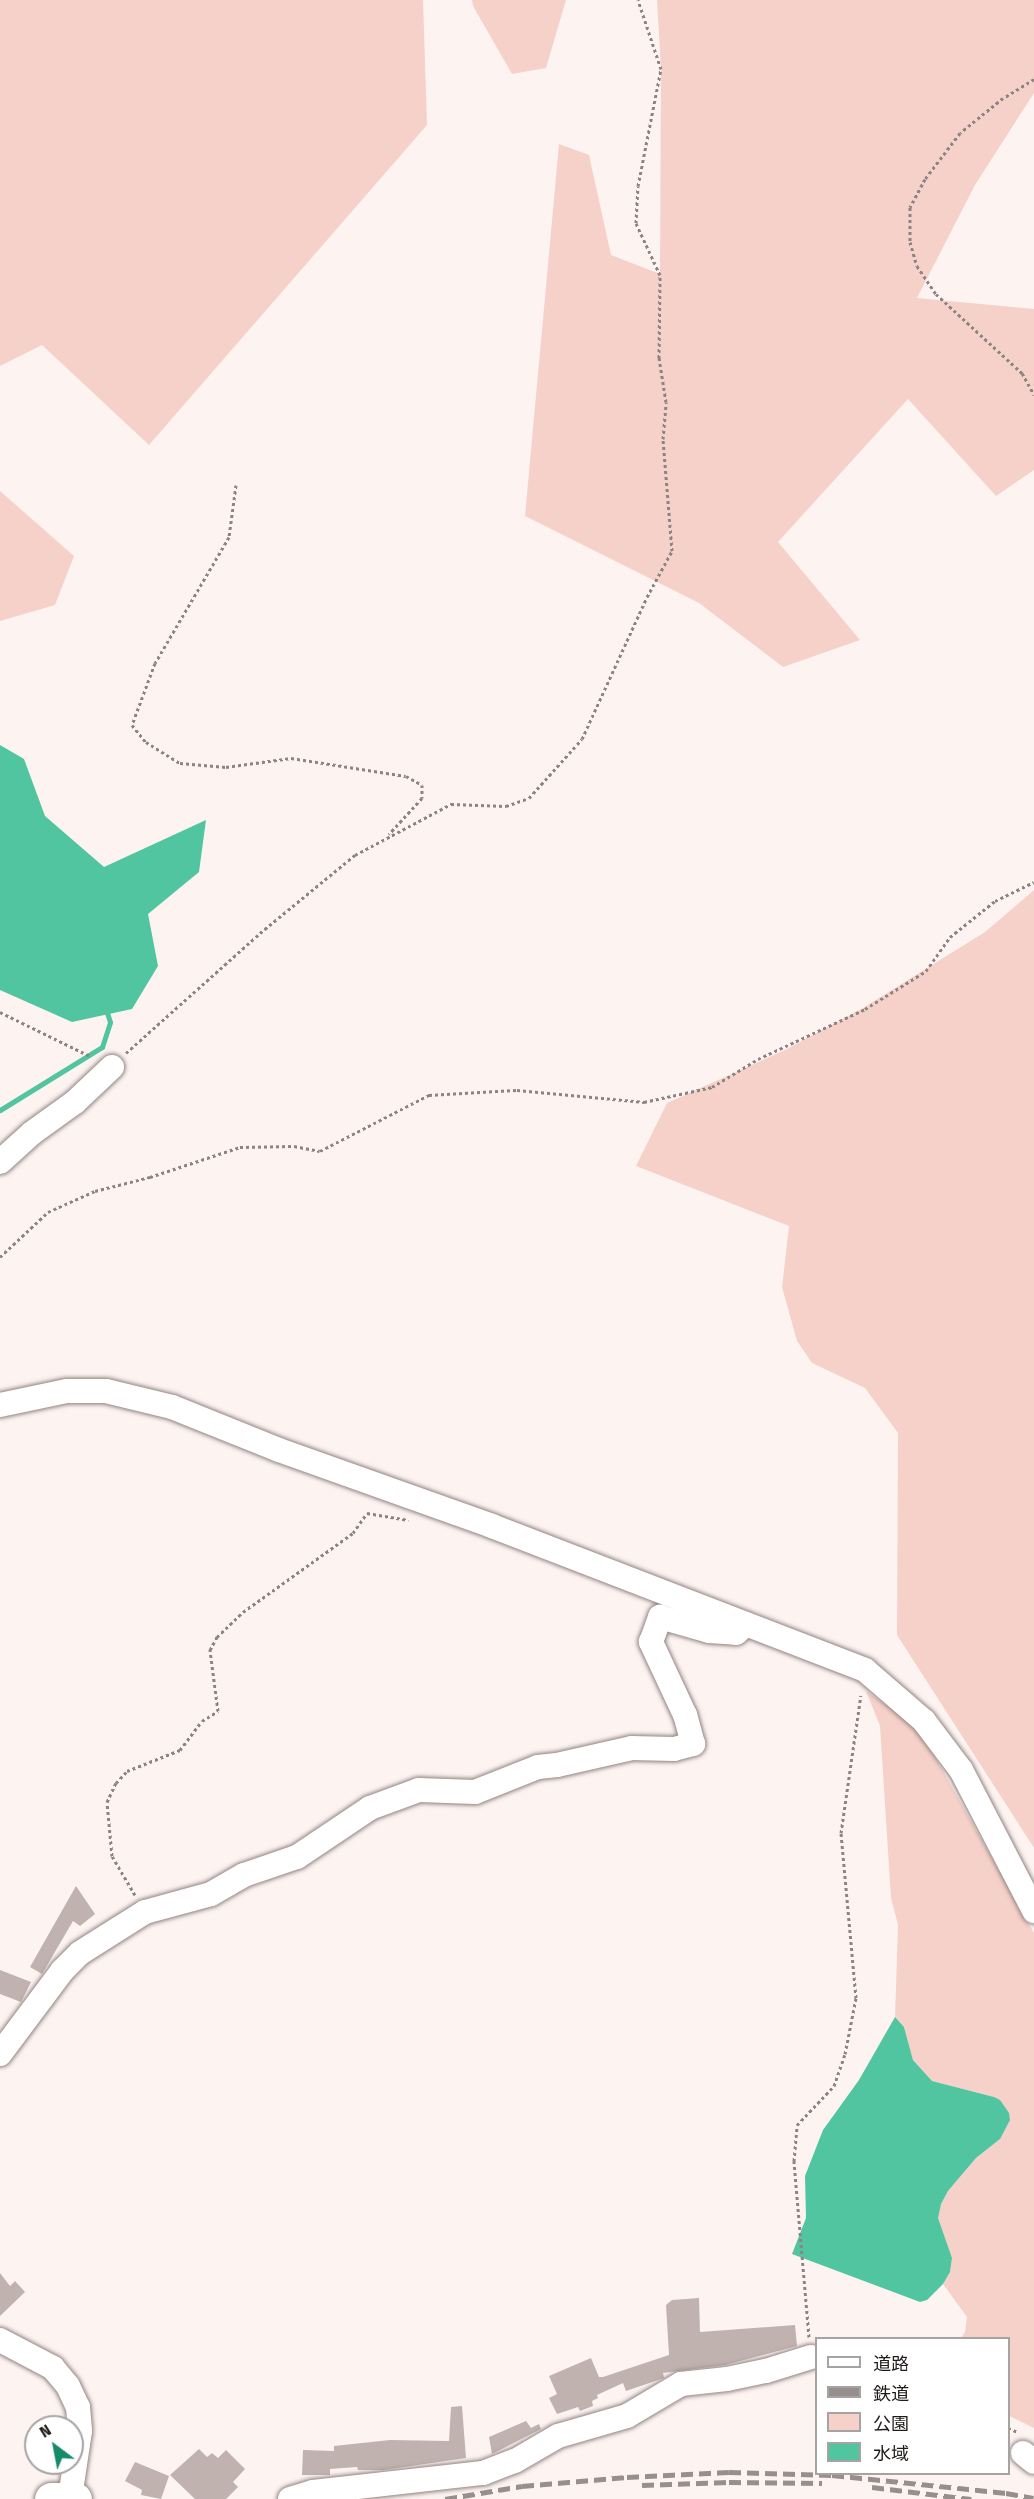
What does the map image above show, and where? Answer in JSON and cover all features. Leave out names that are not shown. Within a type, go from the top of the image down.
[{"type":"street","points":[[0,1162],[32,1133],[75,1102],[104,1063]]},
{"type":"street","points":[[0,1405],[67,1391],[106,1391],[172,1407],[279,1450],[492,1526],[865,1670],[924,1720],[961,1770],[1034,1911]]},
{"type":"street","points":[[0,2054],[62,1971],[80,1953],[145,1912],[211,1894],[244,1875],[297,1857],[370,1808],[419,1790],[475,1792],[538,1767],[557,1765],[632,1748],[674,1749],[693,1744],[685,1715],[651,1642],[660,1617],[709,1631],[736,1633],[747,1624]]},
{"type":"street","points":[[0,2340],[53,2368],[68,2385],[78,2407],[80,2431],[65,2499]]},
{"type":"street","points":[[290,2499],[313,2492],[483,2473],[515,2462],[558,2436],[627,2416],[681,2384],[747,2375],[811,2357]]},
{"type":"path","points":[[0,1012],[104,1063],[355,855],[451,804],[506,806],[529,798],[582,739],[633,627],[672,551],[663,439],[666,402],[659,358],[660,275],[636,223],[638,186],[661,69],[638,0]]},
{"type":"path","points":[[1034,79],[1003,98],[960,133],[925,179],[910,207],[910,242],[916,266],[936,294],[1022,373],[1034,395]]},
{"type":"path","points":[[236,485],[229,537],[155,663],[132,725],[146,742],[180,763],[225,767],[291,758],[406,776],[422,785],[422,798],[386,838]]},
{"type":"path","points":[[0,1257],[48,1212],[95,1191],[150,1177],[240,1147],[294,1146],[320,1151],[429,1095],[517,1090],[644,1102],[712,1087],[758,1059],[864,1009],[917,976],[926,970],[950,937],[995,901],[1034,882]]},
{"type":"path","points":[[145,1912],[112,1856],[107,1802],[116,1783],[127,1770],[180,1750],[202,1720],[218,1711],[210,1650],[217,1637],[243,1612],[353,1533],[367,1513],[417,1521]]},
{"type":"path","points":[[811,2357],[794,2162],[797,2125],[834,2086],[845,2054],[856,1998],[841,1833],[865,1670]]},
{"type":"green space","points":[[0,0],[423,0],[427,125],[149,445],[42,345],[0,366]]},
{"type":"green space","points":[[472,0],[566,0],[546,68],[512,74],[473,6]]},
{"type":"green space","points":[[657,0],[1034,0],[1034,93],[975,185],[917,298],[1034,309],[1034,470],[996,496],[908,399],[778,542],[860,640],[783,667],[699,603],[525,516],[559,144],[589,155],[611,255],[660,274],[661,69]]},
{"type":"green space","points":[[0,491],[74,556],[55,605],[0,621]]},
{"type":"green space","points":[[1034,890],[1034,1848],[897,1635],[898,1433],[865,1388],[812,1363],[797,1341],[782,1287],[789,1226],[636,1166],[667,1103],[785,1050],[863,1008],[985,932]]},
{"type":"green space","points":[[866,1691],[909,1721],[935,1757],[1034,1933],[1034,2428],[1010,2416],[1010,2337],[962,2337],[965,2332],[967,2317],[943,2284],[950,2272],[952,2258],[937,2218],[941,2204],[948,2191],[976,2158],[1000,2139],[994,2097],[932,2081],[913,2060],[904,2027],[895,2017],[898,1925],[891,1898],[880,1726]]},
{"type":"water","points":[[0,745],[24,759],[45,816],[104,867],[206,820],[199,872],[148,914],[158,966],[132,1009],[72,1022],[0,990]]},
{"type":"water","points":[[895,2017],[904,2027],[913,2060],[932,2081],[1000,2100],[1009,2113],[1010,2120],[1000,2139],[976,2158],[948,2191],[941,2204],[938,2218],[952,2258],[950,2272],[943,2284],[927,2300],[920,2302],[792,2254],[806,2218],[805,2176],[823,2130],[859,2080]]},
{"type":"building","points":[[76,1886],[95,1914],[80,1926],[73,1921],[42,1974],[30,1967]]},
{"type":"building","points":[[0,1970],[31,1982],[21,2002],[0,1994]]},
{"type":"building","points":[[0,2273],[10,2286],[15,2281],[25,2292],[0,2316]]},
{"type":"building","points":[[699,2298],[700,2332],[795,2325],[797,2346],[725,2365],[663,2373],[664,2378],[626,2391],[623,2383],[597,2395],[598,2398],[592,2401],[593,2406],[580,2411],[578,2407],[557,2414],[549,2398],[557,2394],[549,2376],[591,2358],[599,2377],[603,2377],[669,2355],[666,2305],[672,2300]]},
{"type":"building","points":[[462,2406],[466,2458],[384,2470],[358,2470],[357,2467],[330,2469],[330,2475],[302,2475],[303,2450],[334,2451],[334,2446],[390,2440],[449,2441],[451,2407]]},
{"type":"building","points":[[526,2421],[531,2428],[539,2424],[541,2429],[492,2454],[489,2437]]},
{"type":"building","points":[[199,2449],[207,2457],[212,2453],[218,2458],[226,2450],[245,2469],[233,2482],[238,2487],[226,2499],[195,2499],[170,2475]]},
{"type":"building","points":[[135,2462],[169,2476],[161,2499],[141,2495],[142,2490],[125,2481]]},
{"type":"waterway","points":[[0,1110],[102,1047],[110,1022],[105,1007]]},
{"type":"railway","points":[[445,2499],[522,2486],[627,2477],[729,2472],[815,2475]]},
{"type":"railway","points":[[832,2475],[1006,2493],[1034,2498]]},
{"type":"railway","points":[[642,2485],[729,2482],[822,2483]]},
{"type":"railway","points":[[872,2487],[971,2499]]}]
